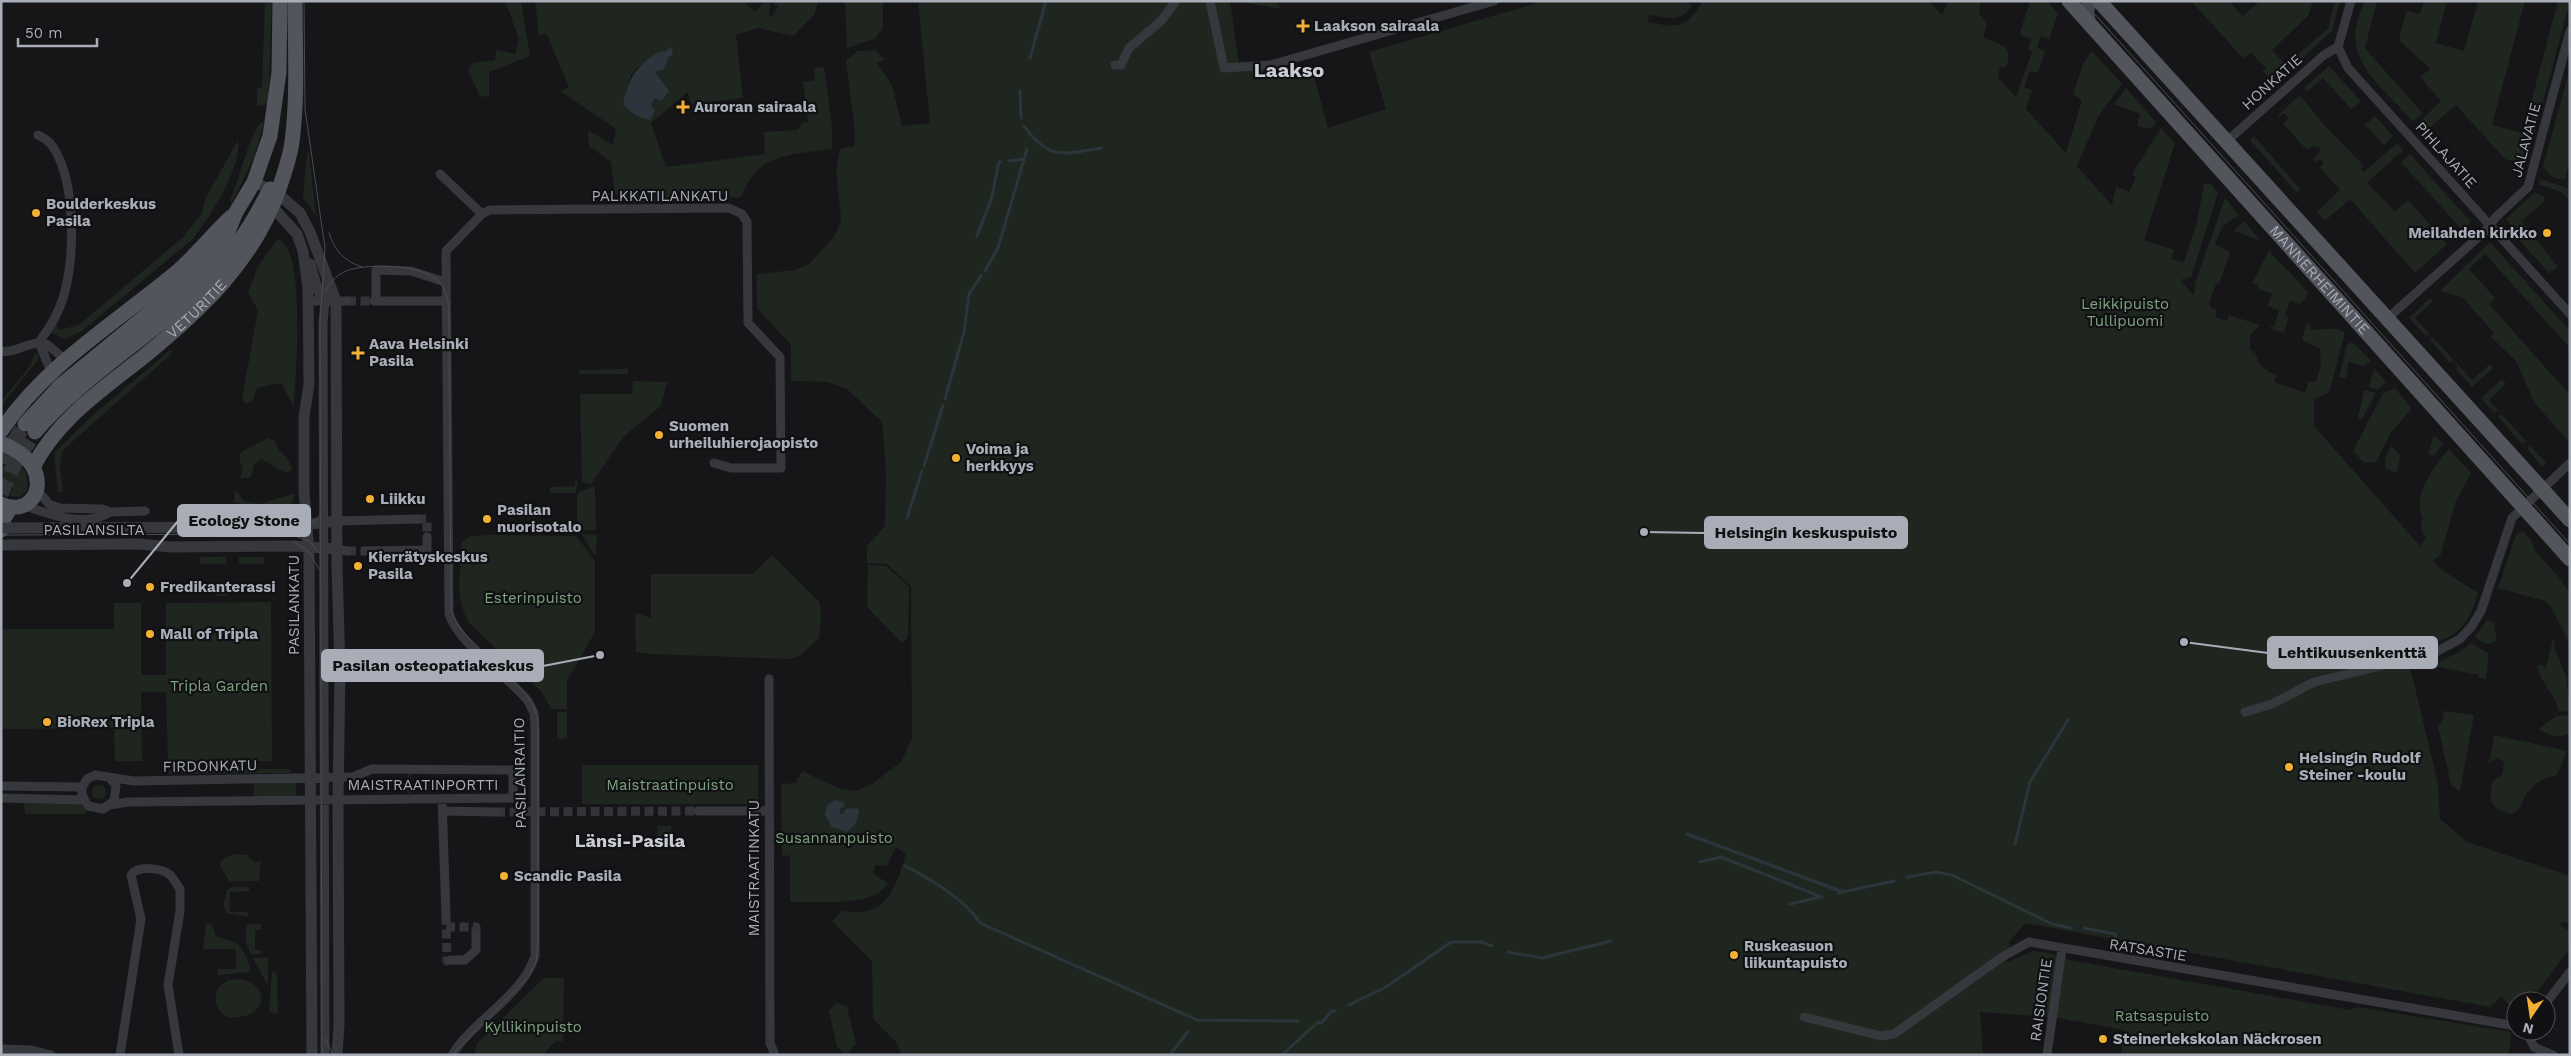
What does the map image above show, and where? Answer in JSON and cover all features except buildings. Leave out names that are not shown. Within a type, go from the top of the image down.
[{"type":"main road","name":"VETURITIE","points":[[271,197],[234,250],[196,293],[30,428],[60,386],[208,262],[223,244],[236,212],[254,182],[268,143],[278,72],[280,1]]},
{"type":"main road","name":"VETURITIE","points":[[33,467],[46,444],[70,417],[185,322],[226,281],[258,235],[292,144],[295,1]]},
{"type":"main road","name":"MANNERHEIMINTIE","points":[[2069,1],[2570,559]]},
{"type":"main road","points":[[2089,24],[2087,11],[2090,1]]},
{"type":"main road","name":"MANNERHEIMINTIE","points":[[2104,4],[2570,520]]},
{"type":"main road","name":"VETURITIE","points":[[1,431],[26,398],[51,372],[192,259],[236,212]]},
{"type":"main road","points":[[1,443],[19,452],[33,467],[36,489],[34,497],[12,505],[3,520],[1,529]]},
{"type":"street","points":[[1115,65],[1121,65],[1129,48],[1161,21],[1176,1]]},
{"type":"street","points":[[1210,1],[1224,68],[1271,65],[1494,1]]},
{"type":"street","points":[[2338,47],[2351,1]]},
{"type":"street","name":"JALAVATIE","points":[[2388,318],[2490,224],[2528,186],[2570,31]]},
{"type":"street","name":"HONKATIE","points":[[2227,141],[2324,55],[2338,47]]},
{"type":"street","name":"PIHLAJATIE","points":[[2338,47],[2348,68],[2570,314]]},
{"type":"street","points":[[38,135],[52,145],[60,160],[70,200],[70,230],[64,294],[54,319],[39,342]]},
{"type":"street","points":[[440,174],[482,214],[446,251],[445,282],[411,271],[376,270],[375,301],[446,301]]},
{"type":"street","name":"PASILANKATU","points":[[254,182],[271,197],[297,234],[303,251],[309,300],[309,384],[304,416],[304,491],[309,548],[312,1055]]},
{"type":"street","name":"PASILANKATU","points":[[271,197],[292,204],[306,221],[336,301],[337,521],[342,550],[338,799],[339,1024],[337,1055]]},
{"type":"street","name":"PALKKATILANKATU","points":[[482,214],[494,210],[729,208],[742,214],[747,222],[748,323],[780,357],[781,468],[731,468],[714,463]]},
{"type":"street","points":[[303,251],[336,301]]},
{"type":"street","name":"PASILANRAITIO","points":[[445,282],[448,613],[450,620],[462,635],[528,701],[534,713],[535,728],[535,956],[523,979],[470,1032],[452,1055]]},
{"type":"street","points":[[309,300],[336,301]]},
{"type":"street","name":"PASILANKATU","points":[[325,1055],[324,522],[336,301]]},
{"type":"street","points":[[39,342],[51,372]]},
{"type":"street","points":[[1,351],[7,352],[39,342],[48,344],[61,357],[67,359]]},
{"type":"street","points":[[2245,712],[2272,704],[2314,682],[2434,653],[2460,639],[2481,611],[2509,524],[2522,507],[2570,463]]},
{"type":"street","points":[[36,489],[49,504],[55,507],[102,509],[110,512],[145,512]]},
{"type":"street","points":[[12,505],[62,518],[102,518],[110,512]]},
{"type":"street","points":[[337,521],[417,519]]},
{"type":"street","name":"PASILANSILTA","points":[[1,529],[247,527],[308,525],[337,521]]},
{"type":"street","points":[[365,551],[427,550],[427,537]]},
{"type":"street","name":"PASILANSILTA","points":[[1,545],[139,544],[170,547],[246,546],[342,550]]},
{"type":"street","name":"MAISTRAATINKATU","points":[[769,679],[770,1043],[775,1055]]},
{"type":"street","name":"MAISTRAATINPORTTI","points":[[310,778],[358,776],[372,769],[513,770],[513,798],[310,800]]},
{"type":"street","name":"FIRDONKATU","points":[[1,786],[82,787],[87,779],[95,775],[134,782],[310,778]]},
{"type":"street","points":[[110,778],[116,792],[110,805]]},
{"type":"street","points":[[82,787],[83,800]]},
{"type":"street","points":[[1,798],[83,800],[95,809],[103,809],[110,805],[128,802],[310,800]]},
{"type":"street","points":[[442,798],[444,811],[446,916]]},
{"type":"street","points":[[444,811],[496,812]]},
{"type":"street","points":[[698,811],[768,811]]},
{"type":"street","points":[[120,1055],[140,928],[140,910],[131,875],[133,872],[145,868],[166,873],[180,889],[181,898],[168,985],[179,1055]]},
{"type":"street","points":[[451,960],[466,960],[476,950],[476,934]]},
{"type":"street","name":"RATSASTIE","points":[[1804,1017],[1817,1018],[1873,1034],[1894,1034],[1994,962],[2029,942],[2506,1024]]},
{"type":"street","name":"RAISIONTIE","points":[[2046,1055],[2062,949]]},
{"type":"street","points":[[2555,991],[2570,972]]},
{"type":"street","points":[[2531,1041],[2534,1047],[2553,1055]]},
{"type":"street","points":[[1,1049],[31,1050],[52,1055]]},
{"type":"green space","points":[[265,1],[272,1],[268,104],[257,106],[257,89],[262,87]]},
{"type":"green space","points":[[504,1],[521,1],[530,56],[489,72],[489,97],[480,96],[468,71],[473,63],[495,60],[496,50],[515,54],[519,37]]},
{"type":"green space","points":[[535,1],[743,1],[755,12],[764,3],[770,4],[769,15],[772,16],[778,7],[774,4],[775,1],[819,1],[814,15],[793,36],[758,28],[736,35],[743,98],[691,104],[688,92],[651,123],[666,167],[765,154],[764,132],[797,130],[803,123],[808,122],[803,82],[815,80],[814,68],[824,67],[832,127],[832,149],[790,155],[767,163],[757,171],[742,196],[737,198],[721,194],[711,200],[630,203],[629,196],[615,195],[611,162],[589,146],[588,130],[613,145],[616,129],[560,91],[569,87],[546,33],[539,36]],"holes":[[[667,51],[669,57],[664,68],[655,72],[655,98],[651,104],[655,111],[624,100],[629,80],[640,65]]]},
{"type":"green space","points":[[845,1],[883,1],[883,27],[876,38],[847,48]]},
{"type":"green space","points":[[918,1],[1230,1],[1239,64],[1283,76],[1312,68],[1328,128],[1386,109],[1369,52],[1544,1],[1685,1],[1692,6],[1687,12],[1677,17],[1667,18],[1649,15],[1648,22],[1674,25],[1686,22],[1703,1],[1929,1],[1942,15],[1948,1],[1981,1],[1979,13],[1987,24],[1983,38],[2000,44],[2007,50],[2008,60],[2006,67],[2000,66],[1998,78],[2016,97],[2032,52],[2028,50],[2031,39],[2021,35],[2020,32],[2030,1],[2047,1],[2058,14],[2049,39],[2041,36],[2037,48],[2045,51],[2038,73],[2030,71],[2024,87],[2032,90],[2026,109],[2066,153],[2082,100],[2073,94],[2083,64],[2092,51],[2122,84],[2098,117],[2077,166],[2100,192],[2104,193],[2103,195],[2112,205],[2116,186],[2129,192],[2136,178],[2132,174],[2161,128],[2175,143],[2144,240],[2174,250],[2171,259],[2184,262],[2197,222],[2204,184],[2210,183],[2218,193],[2191,277],[2180,280],[2194,295],[2195,283],[2225,198],[2239,215],[2223,226],[2215,244],[2230,252],[2219,284],[2216,284],[2209,303],[2211,308],[2217,310],[2215,317],[2227,321],[2229,315],[2260,325],[2250,336],[2250,349],[2256,354],[2263,368],[2276,375],[2274,382],[2305,393],[2309,381],[2316,382],[2321,365],[2320,349],[2302,340],[2307,323],[2311,324],[2309,329],[2337,329],[2345,333],[2329,393],[2314,399],[2314,426],[2420,546],[2426,537],[2422,533],[2421,522],[2423,519],[2420,510],[2422,491],[2437,463],[2449,449],[2471,473],[2455,503],[2441,554],[2433,560],[2439,568],[2478,593],[2473,609],[2460,629],[2452,635],[2433,643],[2406,650],[2438,784],[2440,819],[2467,842],[2570,876],[2570,924],[2563,921],[2560,925],[2570,931],[2568,951],[2538,991],[2506,991],[2506,1002],[2502,996],[2490,1007],[2025,923],[2010,941],[2005,963],[2033,951],[2050,953],[2069,960],[2350,1010],[2357,1007],[2506,1031],[2506,1041],[2510,1041],[2509,1055],[2121,1055],[2124,1030],[2059,1018],[1980,1012],[1983,1055],[902,1055],[896,1042],[873,1019],[872,961],[832,921],[842,911],[863,912],[875,908],[882,903],[893,889],[906,854],[896,847],[887,866],[875,865],[873,874],[888,883],[881,891],[858,900],[844,902],[790,902],[790,856],[782,855],[781,784],[796,783],[802,771],[838,788],[855,791],[872,784],[901,762],[912,738],[911,586],[887,564],[867,563],[867,546],[885,526],[886,472],[882,422],[847,389],[828,382],[791,381],[791,345],[757,308],[757,274],[795,270],[809,264],[832,239],[838,229],[841,219],[836,172],[840,149],[854,146],[855,133],[846,60],[858,51],[875,50],[885,59],[877,63],[892,85],[902,126],[930,123]]},
{"type":"green space","points":[[1237,1],[1277,1],[1280,9]]},
{"type":"green space","points":[[2191,1],[2229,1],[2243,16],[2260,1],[2313,1],[2308,16],[2272,50],[2286,65],[2328,28],[2335,1],[2340,1],[2332,31],[2266,91],[2264,89],[2272,82],[2263,71],[2266,68],[2251,53],[2243,58]]},
{"type":"green space","points":[[2364,1],[2377,1],[2365,48],[2423,114],[2413,121],[2376,83],[2361,61],[2355,32]]},
{"type":"green space","points":[[2424,1],[2447,1],[2436,43],[2464,51],[2478,1],[2525,1],[2492,125],[2523,133],[2558,1],[2570,1],[2526,165],[2505,159],[2456,105],[2427,130],[2419,122],[2441,101],[2420,77],[2430,69],[2399,40],[2406,11],[2420,14]]},
{"type":"green space","points":[[2329,66],[2361,101],[2351,109],[2323,78],[2307,92],[2304,88]]},
{"type":"green space","points":[[2569,72],[2570,159],[2565,179],[2558,179],[2543,167]]},
{"type":"green space","points":[[2126,88],[2156,122],[2151,129],[2137,126],[2140,114],[2114,104]]},
{"type":"green space","points":[[2300,95],[2324,125],[2364,166],[2361,169],[2364,172],[2397,143],[2403,150],[2367,183],[2395,211],[2408,200],[2447,244],[2415,273],[2350,199],[2325,221],[2317,212],[2340,190],[2320,168],[2324,163],[2320,159],[2317,162],[2313,159],[2321,150],[2319,147],[2313,146],[2307,150],[2283,124],[2289,118],[2284,113],[2279,117],[2278,115]]},
{"type":"green space","points":[[2375,116],[2393,136],[2384,145],[2365,125]]},
{"type":"green space","points":[[261,122],[264,122],[255,155],[232,203],[230,201],[248,147]]},
{"type":"green space","points":[[2254,136],[2301,190],[2297,193],[2250,140]]},
{"type":"green space","points":[[238,140],[238,151],[230,178],[216,205],[193,239],[82,331],[65,339],[52,333],[56,324],[58,330],[79,325],[183,237],[202,213],[205,199]]},
{"type":"green space","points":[[309,152],[316,216],[303,197],[307,153]]},
{"type":"green space","points":[[2410,154],[2471,222],[2462,230],[2401,162]]},
{"type":"green space","points":[[2541,179],[2570,189],[2570,200],[2561,192],[2538,184]]},
{"type":"green space","points":[[2535,192],[2544,197],[2544,202],[2522,221],[2527,228],[2525,234],[2529,235],[2531,233],[2558,267],[2549,273],[2509,229],[2509,221],[2505,220]]},
{"type":"green space","points":[[2244,221],[2261,241],[2234,231]]},
{"type":"green space","points":[[278,239],[287,248],[293,265],[296,289],[297,344],[294,407],[281,383],[257,388],[253,400],[245,404],[242,399],[258,310],[248,293],[258,266]]},
{"type":"green space","points":[[2490,242],[2570,331],[2570,348],[2485,254],[2469,269],[2495,298],[2489,304],[2570,395],[2570,430],[2567,440],[2534,402],[2516,361],[2491,337],[2494,333],[2462,297],[2440,291]]},
{"type":"green space","points":[[2269,251],[2309,293],[2301,304],[2290,301],[2285,316],[2289,317],[2284,333],[2270,328],[2271,326],[2274,327],[2279,310],[2268,306],[2272,294],[2258,289],[2259,285],[2252,283]]},
{"type":"green space","points":[[2430,298],[2433,301],[2415,318],[2472,380],[2490,364],[2493,368],[2472,387],[2456,369],[2458,366],[2453,361],[2450,363],[2430,340],[2432,337],[2428,334],[2426,336],[2409,318]]},
{"type":"green space","points":[[2352,342],[2371,361],[2363,366],[2349,362],[2346,378],[2339,377],[2347,345]]},
{"type":"green space","points":[[170,350],[173,351],[167,358],[63,450],[60,465],[63,492],[58,493],[54,453],[93,415]]},
{"type":"green space","points":[[36,353],[39,355],[37,361],[1,406],[1,401],[27,370]]},
{"type":"green space","points":[[2374,368],[2386,382],[2378,390],[2369,387]]},
{"type":"green space","points":[[628,369],[628,374],[579,374],[579,370]]},
{"type":"green space","points":[[2502,379],[2506,384],[2489,400],[2546,463],[2542,467],[2527,449],[2530,446],[2526,441],[2522,444],[2498,417],[2501,414],[2497,410],[2494,413],[2481,398]]},
{"type":"green space","points":[[633,381],[667,382],[661,406],[623,437],[591,484],[582,482],[580,394],[628,394],[632,393]]},
{"type":"green space","points":[[2395,388],[2411,408],[2410,411],[2391,432],[2376,462],[2364,463],[2353,451],[2383,393]]},
{"type":"green space","points":[[2364,390],[2376,393],[2362,419],[2358,418]]},
{"type":"green space","points":[[2434,435],[2443,443],[2434,456],[2428,454]]},
{"type":"green space","points":[[268,438],[275,441],[289,461],[292,470],[286,473],[261,459],[254,465],[251,477],[240,479],[243,468],[239,459],[241,452]]},
{"type":"green space","points":[[2391,446],[2400,455],[2397,473],[2386,469],[2385,466],[2386,457]]},
{"type":"green space","points":[[1,452],[14,458],[25,472],[28,484],[27,491],[20,497],[1,495],[9,495],[13,488],[9,482],[1,483],[1,467],[7,464],[8,459]]},
{"type":"green space","points":[[575,477],[578,482],[575,493],[550,493],[550,487],[575,486]]},
{"type":"green space","points":[[595,486],[596,530],[581,530],[577,525],[577,495]]},
{"type":"green space","points":[[235,490],[244,501],[260,504],[295,493],[290,510],[285,512],[243,512],[240,503],[234,502]]},
{"type":"green space","points":[[2522,531],[2531,540],[2535,551],[2558,576],[2570,593],[2570,644],[2550,605],[2545,601],[2498,588],[2516,535]]},
{"type":"green space","points":[[582,534],[597,535],[596,554],[594,555]]},
{"type":"green space","name":"Esterinpuisto","points":[[471,536],[576,536],[595,561],[595,632],[567,681],[567,709],[551,709],[542,692],[470,624],[465,615],[460,595],[461,542]]},
{"type":"green space","points":[[772,555],[820,603],[819,638],[801,655],[791,659],[636,652],[635,616],[637,613],[651,618],[651,574],[753,574]]},
{"type":"green space","points":[[200,557],[226,557],[226,564],[200,564]]},
{"type":"green space","points":[[239,557],[264,557],[264,564],[239,564]]},
{"type":"green space","points":[[868,565],[886,566],[909,587],[908,637],[902,643],[867,607]]},
{"type":"green space","points":[[216,581],[228,584],[227,596],[216,596]]},
{"type":"green space","name":"Tripla Garden","points":[[271,602],[272,761],[168,761],[166,692],[141,692],[142,761],[115,761],[114,728],[1,729],[1,629],[114,629],[114,603],[141,603],[141,675],[166,675],[166,603]]},
{"type":"green space","points":[[2487,620],[2495,623],[2496,640],[2490,644],[2483,643],[2475,637]]},
{"type":"green space","points":[[2553,638],[2554,647],[2566,676],[2570,711],[2559,712],[2537,666],[2540,664],[2546,668]]},
{"type":"green space","points":[[2471,643],[2489,654],[2486,679],[2478,678],[2479,675],[2438,667],[2439,662],[2459,652]]},
{"type":"green space","points":[[2444,711],[2474,715],[2460,791],[2451,785],[2438,726],[2442,722]]},
{"type":"green space","points":[[557,712],[567,712],[567,738],[557,739]]},
{"type":"green space","points":[[2570,715],[2570,733],[2566,735],[2554,736],[2539,729],[2556,716]]},
{"type":"green space","points":[[2494,735],[2567,751],[2557,775],[2544,779],[2533,786],[2525,796],[2520,808],[2511,814],[2495,806],[2491,799],[2493,781],[2502,775],[2504,762],[2497,758],[2489,763]]},
{"type":"green space","name":"Maistraatinpuisto","points":[[582,765],[758,765],[758,804],[582,804]]},
{"type":"green space","points":[[290,769],[290,773],[169,774],[169,770]]},
{"type":"green space","points":[[407,774],[411,774],[411,793],[407,793],[407,785],[352,785],[356,782],[407,782]]},
{"type":"green space","points":[[254,783],[296,783],[296,798],[254,799]]},
{"type":"green space","points":[[96,785],[102,785],[106,792],[102,799],[96,799],[92,795],[92,789]]},
{"type":"green space","points":[[24,803],[80,804],[86,811],[85,814],[25,814]]},
{"type":"green space","points":[[657,826],[671,826],[671,842],[658,842]]},
{"type":"green space","points":[[234,854],[248,855],[255,862],[261,860],[259,881],[229,881],[220,864],[226,857]]},
{"type":"green space","points":[[233,887],[249,887],[249,891],[230,892],[230,912],[249,912],[248,917],[226,913],[223,905],[227,890]]},
{"type":"green space","points":[[206,923],[212,925],[216,936],[239,945],[248,960],[250,972],[218,975],[217,969],[236,969],[236,949],[203,949]]},
{"type":"green space","points":[[248,924],[261,924],[261,930],[255,930],[255,950],[261,950],[261,954],[251,954],[246,943],[246,927]]},
{"type":"green space","points":[[268,957],[268,986],[253,958]]},
{"type":"green space","points":[[272,972],[277,973],[278,1014],[269,1012]]},
{"type":"green space","name":"Kyllikinpuisto","points":[[544,978],[564,978],[563,1041],[556,1041],[543,1055],[474,1055],[477,1043]]},
{"type":"green space","points":[[241,979],[257,988],[261,995],[261,1002],[258,1008],[251,1014],[241,1017],[227,1017],[220,1011],[215,1001],[218,988],[228,980]]},
{"type":"green space","points":[[836,1003],[847,1007],[856,1044],[846,1055],[837,1047],[829,1011]]},
{"type":"shaded area","points":[[671,47],[673,55],[669,57],[664,69],[655,72],[669,91],[661,101],[655,98],[651,104],[655,111],[650,120],[637,116],[623,105],[631,79],[647,60],[662,51],[665,52]]},
{"type":"shaded area","points":[[836,800],[843,802],[845,807],[840,808],[840,814],[843,814],[846,809],[857,808],[859,812],[856,823],[847,832],[832,827],[825,815],[828,804]]},
{"type":"waterway","points":[[1030,58],[1046,1]]},
{"type":"waterway","points":[[1020,91],[1021,118]]},
{"type":"waterway","points":[[1024,126],[1041,145],[1050,150],[1067,153],[1101,148]]},
{"type":"waterway","points":[[985,271],[998,248],[1027,149]]},
{"type":"waterway","points":[[1009,161],[1023,159]]},
{"type":"waterway","points":[[977,236],[991,200],[999,162],[1001,162]]},
{"type":"waterway","points":[[945,399],[964,332],[969,294],[981,276]]},
{"type":"waterway","points":[[924,466],[943,405]]},
{"type":"waterway","points":[[907,518],[922,471]]},
{"type":"waterway","points":[[2015,844],[2030,782],[2068,720]]},
{"type":"waterway","points":[[1687,834],[1843,892]]},
{"type":"waterway","points":[[1700,862],[1721,857],[1822,897]]},
{"type":"waterway","points":[[905,866],[936,883],[956,898],[974,914],[980,923],[1197,1020],[1298,1021]]},
{"type":"waterway","points":[[1907,877],[1936,872],[1952,875],[2052,924],[2071,928]]},
{"type":"waterway","points":[[1838,893],[1894,881]]},
{"type":"waterway","points":[[1790,904],[1821,897]]},
{"type":"waterway","points":[[2084,928],[2115,934],[2116,938]]},
{"type":"waterway","points":[[1508,952],[1542,958],[1611,941]]},
{"type":"waterway","points":[[1349,1005],[1386,987],[1451,942],[1481,942],[1492,946]]},
{"type":"waterway","points":[[1282,1055],[1318,1022],[1321,1023],[1332,1011],[1335,1011]]},
{"type":"waterway","points":[[1170,1055],[1188,1031]]},
{"type":"tunnel","points":[[347,301],[374,301]]},
{"type":"tunnel","points":[[1,462],[25,424]]},
{"type":"tunnel","points":[[1,494],[14,465],[35,432]]},
{"type":"tunnel","points":[[417,519],[427,519],[427,537]]},
{"type":"tunnel","points":[[347,551],[365,551]]},
{"type":"tunnel","points":[[496,812],[698,811]]},
{"type":"tunnel","points":[[446,916],[447,961],[451,960]]},
{"type":"tunnel","points":[[446,927],[476,927],[476,934]]},
{"type":"tram line","points":[[304,1],[305,109],[325,248],[320,323],[322,1055]]},
{"type":"tram line","points":[[2083,1],[2570,544]]},
{"type":"tram line","points":[[329,233],[337,250],[345,259],[362,267]]},
{"type":"tram line","points":[[325,292],[329,285],[346,271],[355,268],[380,266],[420,271],[430,275],[442,285],[448,299],[449,315],[451,611],[465,634],[525,693],[533,705],[538,720],[538,946],[536,962],[529,976],[452,1055]]},
{"type":"tram line","points":[[291,535],[310,526],[321,514]]},
{"type":"tram line","points":[[1,535],[289,534],[309,541],[321,555]]},
{"type":"tram line","points":[[293,541],[309,552],[319,569]]},
{"type":"tram line","points":[[325,1038],[333,1055]]},
{"type":"place","name":"Laakson sairaala","points":[[1303,26]]},
{"type":"place","name":"Auroran sairaala","points":[[683,107]]},
{"type":"place","name":"Boulderkeskus Pasila","points":[[36,213]]},
{"type":"place","name":"Meilahden kirkko","points":[[2547,233]]},
{"type":"place","name":"Aava Helsinki Pasila","points":[[358,353]]},
{"type":"place","name":"Suomen urheiluhierojaopisto","points":[[659,435]]},
{"type":"place","name":"Voima ja herkkyys","points":[[956,458]]},
{"type":"place","name":"Liikku","points":[[370,499]]},
{"type":"place","name":"Pasilan nuorisotalo","points":[[487,519]]},
{"type":"place","name":"Helsingin keskuspuisto","points":[[1644,532]]},
{"type":"place","name":"Kierrätyskeskus Pasila","points":[[358,566]]},
{"type":"place","name":"Ecology Stone","points":[[127,583]]},
{"type":"place","name":"Fredikanterassi","points":[[150,587]]},
{"type":"place","name":"Mall of Tripla","points":[[150,634]]},
{"type":"place","name":"Lehtikuusenkenttä","points":[[2184,642]]},
{"type":"place","name":"Pasilan osteopatiakeskus","points":[[600,655]]},
{"type":"place","name":"BioRex Tripla","points":[[47,722]]},
{"type":"place","name":"Helsingin Rudolf Steiner -koulu","points":[[2289,767]]},
{"type":"place","name":"Scandic Pasila","points":[[504,876]]},
{"type":"place","name":"Ruskeasuon liikuntapuisto","points":[[1734,955]]},
{"type":"place","name":"Steinerlekskolan Näckrosen","points":[[2103,1039]]},
{"type":"district","name":"Laakso","points":[[1289,70]]},
{"type":"district","name":"Länsi-Pasila","points":[[630,841]]},
{"type":"park label","name":"Leikkipuisto Tullipuomi","points":[[2125,312]]},
{"type":"park label","name":"Susannanpuisto","points":[[834,838]]},
{"type":"park label","name":"Ratsaspuisto","points":[[2162,1016]]}]
